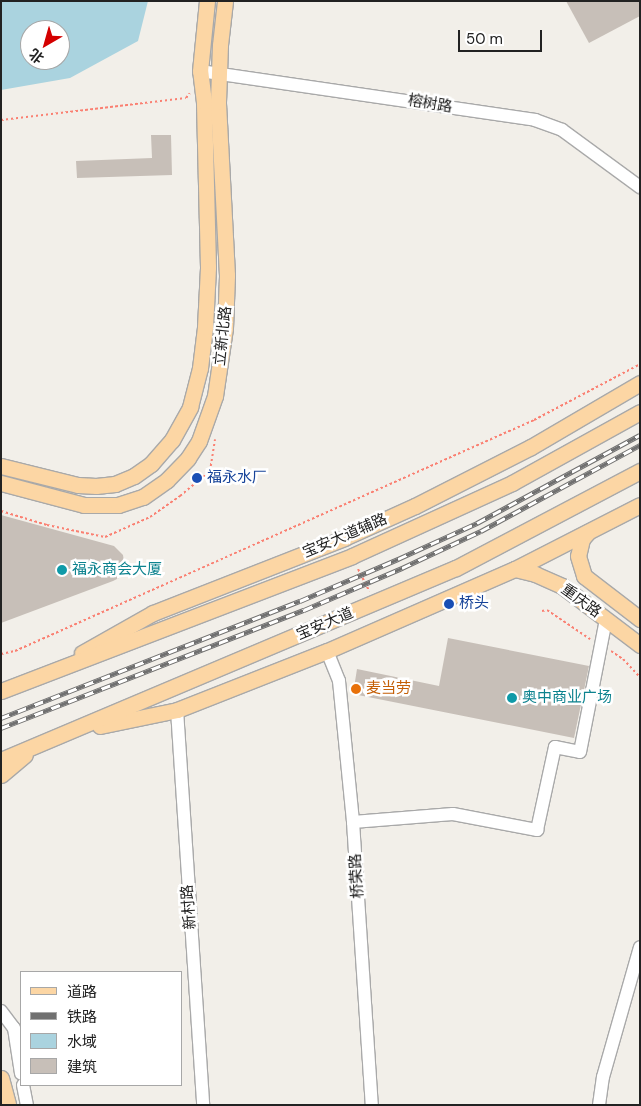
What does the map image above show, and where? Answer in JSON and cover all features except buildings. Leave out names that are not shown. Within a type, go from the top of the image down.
[{"type":"main road","name":"立新北路","points":[[1,466],[78,485],[115,484],[134,476],[151,464],[172,440],[180,426],[195,390],[205,327],[208,267],[204,102],[200,71],[207,1]]},
{"type":"main road","name":"立新北路","points":[[1,483],[84,505],[118,506],[144,497],[168,480],[188,458],[199,441],[215,396],[225,328],[227,274],[220,156],[219,72],[225,1]]},
{"type":"main road","name":"宝安大道辅路","points":[[43,675],[153,613],[344,538],[415,506],[531,447],[640,383]]},
{"type":"main road","points":[[1,690],[9,685],[43,675],[352,556],[512,483],[640,412]]},
{"type":"main road","name":"宝安大道","points":[[1,760],[456,568],[640,471]]},
{"type":"main road","points":[[62,735],[177,710],[327,651],[515,569],[640,505]]},
{"type":"main road","name":"重庆路","points":[[588,532],[582,540],[578,556],[584,576],[640,619]]},
{"type":"main road","name":"重庆路","points":[[515,569],[549,579],[640,645]]},
{"type":"main road","points":[[1,774],[39,744]]},
{"type":"main road","points":[[1,1078],[8,1105]]},
{"type":"street","name":"榕树路","points":[[200,71],[219,72],[536,120],[562,130],[640,187]]},
{"type":"street","points":[[353,822],[454,814],[538,830],[555,747],[580,752],[606,620]]},
{"type":"street","name":"桥荣路","points":[[327,651],[339,681],[353,822],[372,1105]]},
{"type":"street","name":"新村路","points":[[177,710],[203,1105]]},
{"type":"street","points":[[599,1105],[603,1077],[640,947]]},
{"type":"street","points":[[1,1011],[14,1028],[20,1067]]},
{"type":"street","points":[[23,1086],[27,1105]]},
{"type":"path","points":[[1,120],[186,98],[192,91]]},
{"type":"path","points":[[1,654],[15,651],[526,424],[640,364]]},
{"type":"path","points":[[1,511],[105,537],[150,517],[180,496],[210,471],[216,433]]},
{"type":"path","points":[[357,566],[371,596]]},
{"type":"water","points":[[1,1],[148,1],[138,41],[70,78],[1,90]]},
{"type":"railway","points":[[1,718],[300,601],[398,559],[477,523],[640,435]]},
{"type":"railway","points":[[1,728],[304,610],[402,568],[481,531],[640,445]]},
{"type":"place","name":"福永水厂","points":[[197,478]]},
{"type":"place","name":"福永商会大厦","points":[[62,570]]},
{"type":"place","name":"桥头","points":[[449,604]]},
{"type":"place","name":"麦当劳","points":[[356,689]]},
{"type":"place","name":"奥中商业广场","points":[[512,698]]}]
